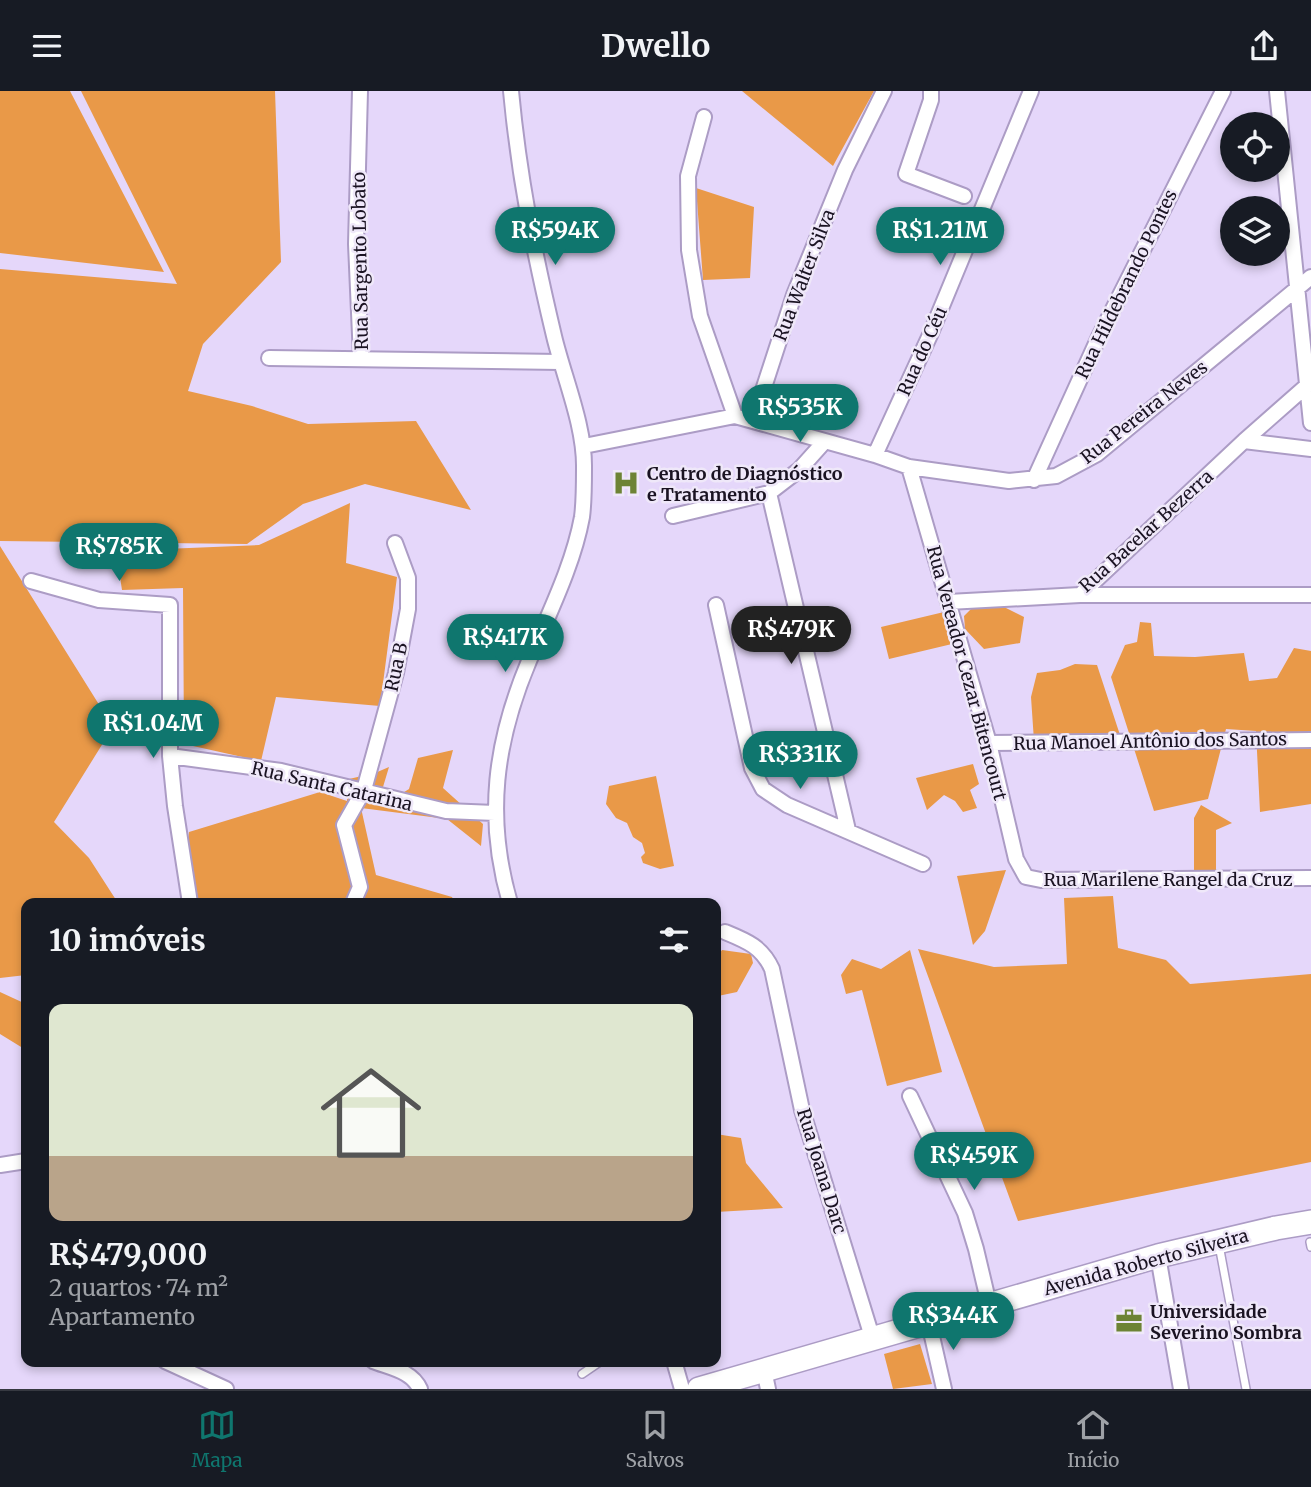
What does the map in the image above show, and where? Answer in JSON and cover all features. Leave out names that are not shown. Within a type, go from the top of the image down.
[{"type":"main road","name":"Avenida Roberto Silveira","points":[[699,1389],[766,1380],[873,1340],[989,1304],[1158,1256],[1311,1222]]},
{"type":"street","name":"Rua Sargento Lobato","points":[[360,91],[356,244],[361,358],[560,362]]},
{"type":"street","points":[[509,898],[498,853],[495,813],[499,759],[528,662],[569,565],[582,517],[584,446],[560,362],[526,211],[511,91]]},
{"type":"street","name":"Rua Walter Silva","points":[[753,421],[794,295],[845,170],[884,91]]},
{"type":"street","points":[[931,91],[931,100],[906,174],[964,196]]},
{"type":"street","name":"Rua do Céu","points":[[875,455],[930,335],[1031,91]]},
{"type":"street","name":"Rua Hildebrando Pontes","points":[[1034,480],[1099,337],[1223,91]]},
{"type":"street","points":[[1277,91],[1311,423]]},
{"type":"street","points":[[704,117],[688,176],[689,250],[700,316],[735,417]]},
{"type":"street","name":"Rua Pereira Neves","points":[[584,446],[735,417],[875,455],[909,467],[1009,481],[1056,476],[1097,454],[1311,277]]},
{"type":"street","points":[[269,358],[361,358]]},
{"type":"street","name":"Rua Bacelar Bezerra","points":[[948,602],[1080,595],[1244,441],[1309,384]]},
{"type":"street","points":[[673,516],[769,493],[799,470],[825,441]]},
{"type":"street","points":[[1244,441],[1311,449]]},
{"type":"street","name":"Rua Vereador Cezar Bitencourt","points":[[909,467],[989,743],[1016,859],[1026,877]]},
{"type":"street","points":[[769,493],[848,830]]},
{"type":"street","name":"Rua B","points":[[355,898],[360,887],[344,825],[364,790],[396,673],[408,608],[408,579],[396,543]]},
{"type":"street","points":[[31,581],[99,600],[170,605],[170,756],[189,898]]},
{"type":"street","points":[[1080,595],[1311,595]]},
{"type":"street","points":[[716,605],[757,781],[787,805],[923,865]]},
{"type":"street","name":"Rua Manoel Antônio dos Santos","points":[[989,743],[1311,740]]},
{"type":"street","name":"Rua Santa Catarina","points":[[170,756],[281,771],[446,811],[495,813]]},
{"type":"street","name":"Rua Marilene Rangel da Cruz","points":[[1026,877],[1041,880],[1311,878]]},
{"type":"street","name":"Rua Joana Darc","points":[[725,932],[760,949],[772,969],[802,1110],[873,1340]]},
{"type":"street","points":[[910,1096],[965,1213],[989,1304]]},
{"type":"street","points":[[0,1165],[21,1162]]},
{"type":"street","points":[[1158,1256],[1181,1389]]},
{"type":"street","points":[[929,1323],[944,1389]]},
{"type":"street","points":[[178,1367],[226,1389]]},
{"type":"street","points":[[388,1367],[409,1375],[420,1389]]},
{"type":"street","points":[[676,1367],[682,1389]]},
{"type":"lane","points":[[1219,1241],[1245,1389]]},
{"type":"lane","points":[[582,1374],[592,1367]]},
{"type":"shaded area","points":[[0,91],[70,91],[164,272],[0,253]]},
{"type":"shaded area","points":[[81,91],[275,91],[281,262],[203,344],[188,391],[252,406],[308,424],[416,421],[471,510],[365,484],[303,504],[247,544],[0,541],[0,269],[177,284]]},
{"type":"shaded area","points":[[742,91],[874,91],[833,166]]},
{"type":"shaded area","points":[[696,188],[754,207],[750,278],[703,280]]},
{"type":"shaded area","points":[[350,503],[346,563],[397,577],[380,706],[276,697],[261,761],[184,744],[183,588],[122,590],[116,551],[259,545]]},
{"type":"shaded area","points":[[0,546],[113,727],[54,822],[89,858],[115,898],[21,898],[21,976],[0,978]]},
{"type":"shaded area","points":[[998,604],[1024,617],[1020,643],[984,649],[965,629],[964,616],[975,605]]},
{"type":"shaded area","points":[[944,612],[952,644],[889,659],[881,627]]},
{"type":"shaded area","points":[[1140,622],[1151,623],[1154,656],[1195,657],[1244,653],[1249,681],[1277,678],[1294,648],[1311,651],[1311,804],[1260,812],[1256,731],[1226,729],[1208,799],[1154,811],[1111,677],[1125,645],[1137,642]]},
{"type":"shaded area","points":[[1075,664],[1097,665],[1120,735],[1034,741],[1031,697],[1037,673],[1060,670]]},
{"type":"shaded area","points":[[453,750],[443,788],[483,824],[481,846],[447,819],[361,808],[376,875],[452,898],[181,898],[189,832],[320,792],[347,801],[349,779],[389,767],[383,787],[401,794],[409,789],[418,758]]},
{"type":"shaded area","points":[[973,764],[979,784],[970,790],[977,808],[963,812],[955,801],[944,795],[927,810],[916,778]]},
{"type":"shaded area","points":[[656,776],[674,866],[660,869],[643,863],[641,857],[645,853],[642,843],[633,837],[627,823],[616,818],[606,804],[609,786]]},
{"type":"shaded area","points":[[1201,805],[1232,823],[1216,830],[1216,876],[1194,877],[1194,818]]},
{"type":"shaded area","points":[[1006,870],[985,931],[973,945],[957,876]]},
{"type":"shaded area","points":[[1113,896],[1118,948],[1166,960],[1190,984],[1311,974],[1311,1162],[1018,1221],[918,949],[994,967],[1067,964],[1064,898]]},
{"type":"shaded area","points":[[910,950],[942,1072],[887,1086],[862,990],[846,994],[841,975],[852,959],[881,969]]},
{"type":"shaded area","points":[[721,951],[751,954],[753,963],[737,992],[721,995]]},
{"type":"shaded area","points":[[0,992],[21,1002],[21,1047],[0,1034]]},
{"type":"shaded area","points":[[721,1135],[741,1138],[746,1163],[783,1208],[721,1212]]},
{"type":"shaded area","points":[[920,1344],[932,1384],[893,1389],[884,1354]]},
{"type":"place","name":"Centro de Diagnóstico e Tratamento","points":[[626,483]]},
{"type":"place","name":"Universidade Severino Sombra","points":[[1129,1321]]}]
